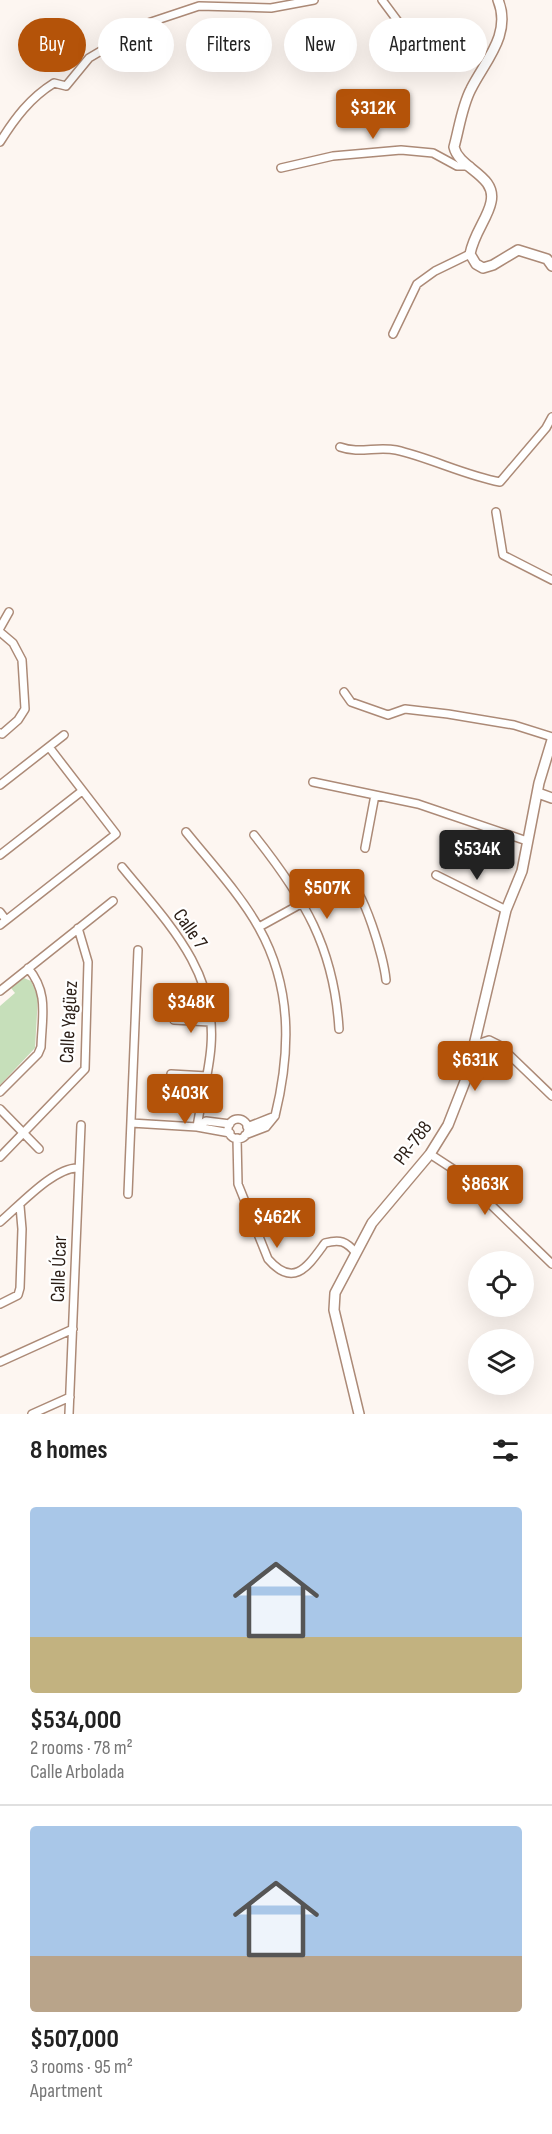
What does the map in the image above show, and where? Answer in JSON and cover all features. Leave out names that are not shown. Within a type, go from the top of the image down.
[{"type":"street","points":[[0,141],[36,94],[54,83],[66,86],[89,58],[148,22],[198,3],[271,4],[314,0]]},
{"type":"street","points":[[382,0],[396,18]]},
{"type":"street","points":[[498,0],[502,19],[496,48],[470,90],[454,147],[456,155],[488,182],[492,202],[473,237],[470,254],[476,264],[483,268],[493,265],[518,250],[547,260],[552,266]]},
{"type":"street","points":[[281,168],[333,156],[401,150],[433,153],[457,166],[470,166]]},
{"type":"street","points":[[393,334],[417,284],[435,271],[470,254]]},
{"type":"street","points":[[340,447],[353,452],[394,450],[477,477],[500,482],[546,428],[552,417]]},
{"type":"street","points":[[495,512],[503,555],[552,580]]},
{"type":"street","points":[[0,733],[2,734],[18,720],[25,709],[22,660],[13,643],[0,630],[9,612]]},
{"type":"street","points":[[344,692],[351,702],[388,715],[405,709],[448,714],[514,724],[552,739]]},
{"type":"street","points":[[0,785],[64,735]]},
{"type":"street","name":"PR-788","points":[[359,1414],[334,1310],[335,1293],[372,1223],[430,1154],[448,1125],[466,1079],[506,910],[522,871],[552,739]]},
{"type":"street","points":[[0,912],[3,922],[116,834],[49,747]]},
{"type":"street","points":[[313,782],[418,804],[527,841]]},
{"type":"street","points":[[0,855],[82,791]]},
{"type":"street","points":[[538,793],[552,798]]},
{"type":"street","points":[[365,848],[375,795]]},
{"type":"street","points":[[186,832],[259,927],[274,961],[285,1001],[287,1059],[275,1116],[237,1138]]},
{"type":"street","points":[[254,835],[303,903],[327,955],[333,979],[339,1029]]},
{"type":"street","name":"Calle 7","points":[[122,867],[192,957],[203,985],[212,1044],[197,1127]]},
{"type":"street","points":[[436,875],[506,910]]},
{"type":"street","points":[[259,927],[346,879],[351,882],[371,925],[386,980]]},
{"type":"street","points":[[0,991],[113,901]]},
{"type":"street","name":"Calle Yagüez","points":[[0,1157],[85,1069],[88,962],[78,928]]},
{"type":"street","points":[[128,1194],[138,950]]},
{"type":"street","points":[[0,1092],[38,1054],[41,1047],[43,993],[38,980],[28,969]]},
{"type":"street","points":[[174,1020],[210,1022]]},
{"type":"street","points":[[474,1045],[489,1040],[499,1045],[552,1096]]},
{"type":"street","points":[[171,1074],[207,1076]]},
{"type":"street","points":[[0,1109],[39,1149]]},
{"type":"street","points":[[197,1127],[206,1121],[230,1124],[241,1120],[248,1126],[264,1124]]},
{"type":"street","points":[[130,1123],[197,1127],[230,1133],[237,1138]]},
{"type":"street","points":[[230,1124],[230,1133]]},
{"type":"street","name":"Calle Úcar","points":[[69,1414],[81,1125]]},
{"type":"street","points":[[245,1135],[248,1126]]},
{"type":"street","points":[[237,1138],[236,1155],[241,1192],[268,1259],[276,1268],[289,1273],[299,1272],[309,1267],[325,1243],[335,1240],[342,1240],[356,1253]]},
{"type":"street","points":[[430,1154],[456,1171],[552,1264]]},
{"type":"street","points":[[0,1222],[58,1173],[71,1168],[80,1168]]},
{"type":"street","points":[[0,1304],[18,1295],[20,1288],[22,1229],[20,1206]]},
{"type":"street","points":[[0,1362],[73,1329]]},
{"type":"street","points":[[32,1414],[70,1397]]},
{"type":"green space","points":[[24,978],[31,981],[38,997],[35,1048],[0,1085],[0,1006],[15,993],[11,988]]}]
